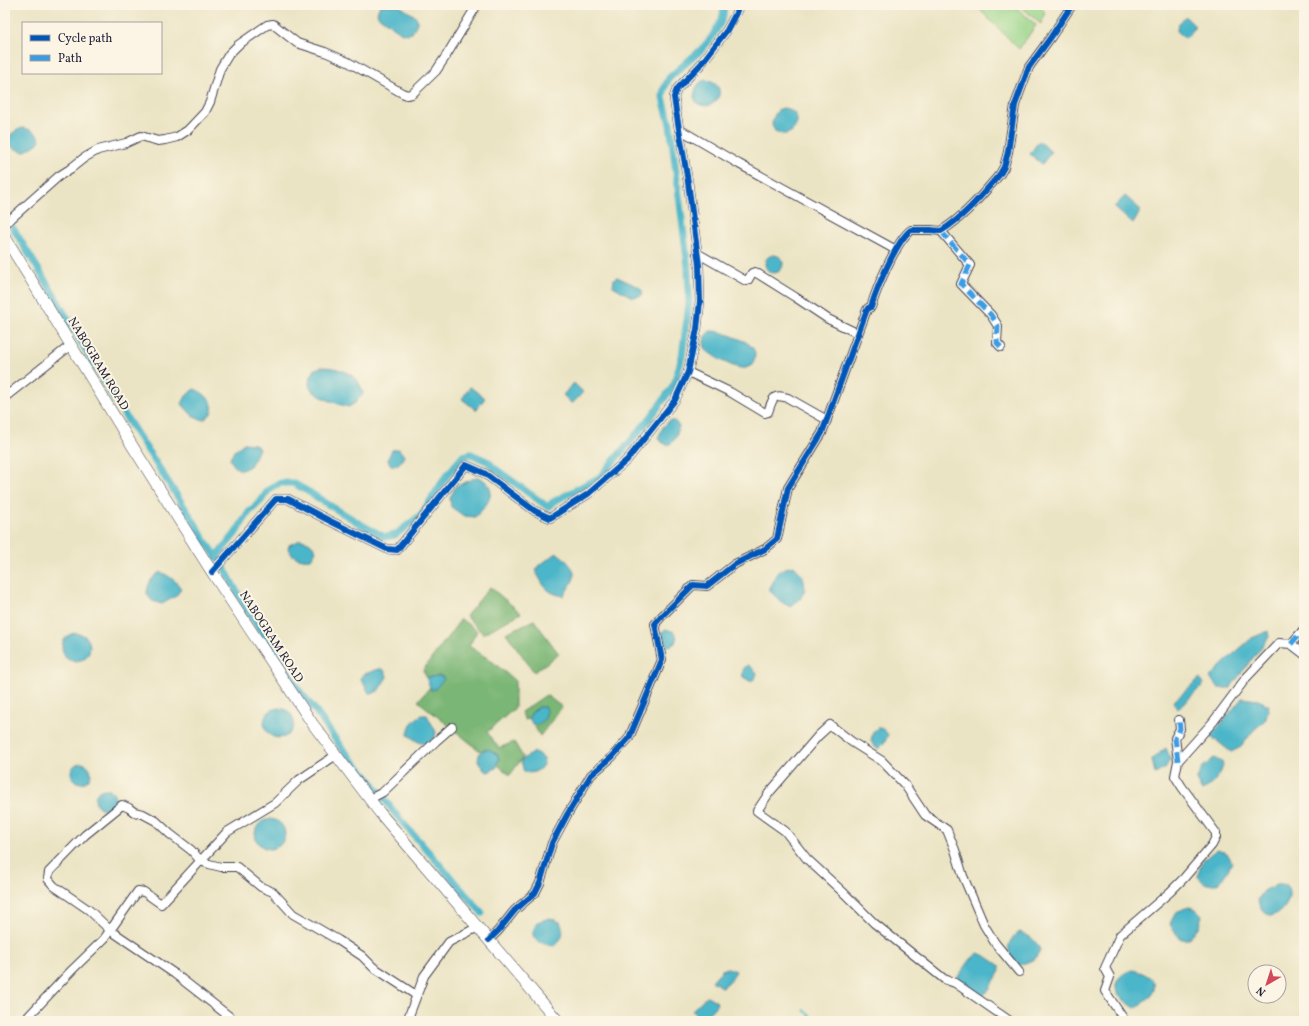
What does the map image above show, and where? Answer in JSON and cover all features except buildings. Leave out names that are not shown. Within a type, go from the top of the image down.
[{"type":"main road","name":"NABOGRAM ROAD","points":[[5,236],[133,447],[214,570],[312,724],[478,927],[558,1021]]},
{"type":"street","points":[[5,224],[58,176],[98,150],[126,143],[141,136],[165,140],[177,137],[188,130],[205,112],[210,102],[220,69],[229,54],[238,45],[267,25],[273,24],[297,43],[325,52],[348,62],[402,93],[410,95],[436,71],[477,5]]},
{"type":"street","points":[[214,570],[276,499],[288,499],[387,549],[397,550],[466,465],[484,473],[536,511],[550,518],[588,494],[627,460],[675,400],[688,372],[697,329],[700,301],[699,265],[688,182],[674,97],[677,89],[701,64],[727,30],[739,5]]},
{"type":"street","points":[[489,940],[515,910],[535,893],[540,883],[552,843],[591,775],[612,757],[629,738],[662,660],[655,624],[660,617],[693,585],[707,586],[735,564],[765,549],[777,539],[788,488],[822,433],[848,364],[857,333],[867,309],[872,307],[884,275],[896,250],[911,230],[941,231],[952,224],[983,194],[1004,167],[1008,152],[1015,105],[1029,67],[1072,5]]},
{"type":"street","points":[[679,129],[739,164],[896,250]]},
{"type":"street","points":[[941,231],[970,265],[961,284],[991,315],[998,326],[997,343],[1001,347]]},
{"type":"street","points":[[697,253],[746,281],[752,273],[755,272],[828,320],[857,333]]},
{"type":"street","points":[[5,398],[71,345]]},
{"type":"street","points":[[688,372],[730,392],[765,413],[768,412],[775,396],[781,396],[788,398],[827,420]]},
{"type":"street","points":[[1291,644],[1304,629]]},
{"type":"street","points":[[1178,761],[1213,722],[1246,678],[1279,643],[1291,644],[1304,654]]},
{"type":"street","points":[[1125,1021],[1105,991],[1110,977],[1105,968],[1118,939],[1120,935],[1170,892],[1204,855],[1216,837],[1216,833],[1175,776],[1178,761],[1175,738],[1180,729],[1179,720]]},
{"type":"street","points":[[1010,1021],[954,983],[944,980],[874,923],[807,859],[785,831],[757,811],[769,793],[818,736],[830,725],[882,762],[904,785],[925,815],[947,830],[963,876],[984,924],[995,943],[1020,972]]},
{"type":"street","points":[[372,798],[383,792],[452,727]]},
{"type":"street","points":[[24,1021],[72,970],[104,939],[138,891],[144,892],[153,900],[161,904],[228,832],[275,803],[300,780],[336,755]]},
{"type":"street","points":[[235,1021],[175,974],[110,930],[89,910],[54,886],[48,879],[49,872],[93,827],[122,805],[134,812],[143,814],[156,822],[191,850],[201,861],[221,867],[237,867],[261,887],[273,892],[293,914],[338,940],[362,956],[373,967],[416,995]]},
{"type":"street","points":[[407,1021],[424,976],[449,942],[478,927]]},
{"type":"green space","points":[[975,5],[1013,5],[1036,25],[1019,49]]},
{"type":"green space","points":[[1019,5],[1038,5],[1045,12],[1041,24]]},
{"type":"green space","points":[[490,587],[521,613],[483,634],[466,616]]},
{"type":"green space","points":[[461,619],[477,631],[469,646],[493,662],[515,681],[515,708],[487,732],[499,748],[514,742],[523,757],[510,775],[418,701],[431,686],[423,670]]},
{"type":"green space","points":[[534,620],[559,654],[534,672],[506,633]]},
{"type":"green space","points":[[546,695],[562,707],[540,736],[530,718],[525,720],[521,712]]},
{"type":"water","points":[[380,5],[398,5],[415,16],[417,18],[417,23],[412,33],[402,33],[378,16],[377,13]]},
{"type":"water","points":[[1186,17],[1195,26],[1191,33],[1185,38],[1177,31],[1178,24]]},
{"type":"water","points":[[705,80],[718,87],[719,92],[718,98],[715,102],[704,106],[697,103],[694,97],[698,84]]},
{"type":"water","points":[[783,108],[796,115],[797,120],[796,126],[793,130],[782,134],[775,131],[772,125],[776,112]]},
{"type":"water","points":[[23,128],[34,132],[38,135],[40,140],[37,144],[24,152],[13,148],[6,141],[9,136]]},
{"type":"water","points":[[1039,141],[1051,152],[1042,164],[1030,154]]},
{"type":"water","points":[[1125,196],[1141,210],[1133,224],[1114,207]]},
{"type":"water","points":[[774,255],[778,256],[782,260],[782,268],[778,272],[774,273],[770,272],[766,268],[765,264],[766,260],[770,256]]},
{"type":"water","points":[[617,277],[639,287],[642,295],[632,297],[613,286],[614,279]]},
{"type":"water","points":[[710,331],[729,335],[751,346],[754,349],[755,354],[752,365],[746,368],[737,367],[714,356],[706,350],[704,340]]},
{"type":"water","points":[[321,367],[335,368],[348,373],[358,381],[363,394],[349,407],[319,396],[310,388],[309,384],[310,378],[315,369]]},
{"type":"water","points":[[574,383],[583,392],[572,404],[563,395]]},
{"type":"water","points":[[470,387],[485,398],[476,410],[462,399]]},
{"type":"water","points":[[194,389],[204,395],[211,403],[212,412],[203,420],[192,415],[182,404],[186,396]]},
{"type":"water","points":[[669,421],[675,422],[679,427],[674,440],[667,445],[658,438],[663,427]]},
{"type":"water","points":[[244,443],[255,444],[259,449],[250,466],[242,470],[238,469],[230,459],[234,451]]},
{"type":"water","points":[[399,449],[404,456],[400,463],[392,466],[388,461],[389,456],[392,450]]},
{"type":"water","points":[[478,477],[485,481],[489,486],[491,491],[490,496],[486,505],[475,517],[464,516],[451,507],[450,498],[456,486]]},
{"type":"water","points":[[300,540],[312,544],[315,548],[316,551],[311,559],[297,558],[289,551],[289,545]]},
{"type":"water","points":[[557,553],[562,556],[574,572],[573,580],[563,596],[549,591],[536,572],[538,566]]},
{"type":"water","points":[[794,566],[803,576],[805,589],[800,599],[790,607],[780,601],[769,590],[776,574],[782,569]]},
{"type":"water","points":[[161,572],[175,581],[181,589],[176,596],[162,604],[152,601],[147,594],[151,581]]},
{"type":"water","points":[[666,629],[674,632],[677,637],[675,643],[670,646],[662,644],[659,634]]},
{"type":"water","points":[[1268,631],[1269,637],[1230,688],[1218,688],[1210,677],[1252,638]]},
{"type":"water","points":[[76,633],[86,637],[90,647],[86,657],[76,661],[66,657],[62,647],[66,637]]},
{"type":"water","points":[[747,665],[757,673],[755,678],[750,681],[743,677],[743,670]]},
{"type":"water","points":[[383,669],[387,677],[378,691],[372,694],[369,693],[361,679],[362,675]]},
{"type":"water","points":[[426,677],[443,677],[444,679],[435,689],[431,690]]},
{"type":"water","points":[[1200,678],[1203,685],[1178,709],[1173,702]]},
{"type":"water","points":[[1242,698],[1258,700],[1269,705],[1266,719],[1253,731],[1241,747],[1231,752],[1211,736]]},
{"type":"water","points":[[539,707],[545,707],[545,717],[542,722],[533,725],[529,718],[532,712]]},
{"type":"water","points":[[279,708],[290,712],[294,723],[290,734],[279,738],[268,734],[264,723],[268,712]]},
{"type":"water","points":[[422,715],[427,715],[436,732],[435,737],[424,743],[419,742],[408,735],[409,728],[412,723]]},
{"type":"water","points":[[877,728],[881,728],[888,735],[884,743],[878,749],[871,741],[873,732]]},
{"type":"water","points":[[1166,748],[1170,758],[1166,768],[1155,774],[1152,759]]},
{"type":"water","points":[[488,749],[498,755],[499,759],[496,768],[488,772],[484,770],[478,761],[480,752]]},
{"type":"water","points":[[534,752],[544,759],[544,763],[535,772],[524,772],[521,761]]},
{"type":"water","points":[[1214,758],[1223,763],[1221,772],[1213,782],[1202,791],[1196,780],[1203,767]]},
{"type":"water","points":[[81,763],[88,766],[91,773],[88,780],[81,783],[74,780],[71,773],[74,766]]},
{"type":"water","points":[[105,789],[112,792],[115,799],[112,806],[105,809],[98,806],[95,799],[98,792]]},
{"type":"water","points":[[270,819],[281,823],[285,834],[281,845],[270,849],[259,845],[255,834],[259,823]]},
{"type":"water","points":[[1218,849],[1227,853],[1232,862],[1222,879],[1210,885],[1204,883],[1198,877],[1200,867],[1204,860]]},
{"type":"water","points":[[1277,884],[1287,885],[1289,895],[1284,908],[1271,916],[1262,909],[1259,905],[1258,899],[1264,891]]},
{"type":"water","points":[[1189,907],[1196,909],[1202,915],[1199,926],[1189,939],[1181,939],[1170,924],[1177,913]]},
{"type":"water","points":[[550,918],[560,922],[563,932],[561,938],[554,946],[540,942],[534,938],[533,935],[537,922]]},
{"type":"water","points":[[1019,932],[1032,938],[1040,950],[1035,959],[1020,965],[1009,953],[1009,944],[1014,936]]},
{"type":"water","points":[[978,953],[984,955],[999,965],[1000,971],[990,988],[983,996],[969,989],[957,978],[971,959]]},
{"type":"water","points":[[728,968],[736,971],[728,983],[721,987],[712,981],[722,970]]},
{"type":"water","points":[[1132,970],[1141,972],[1150,977],[1154,984],[1152,994],[1135,1008],[1120,995],[1116,987],[1116,983],[1119,978]]},
{"type":"water","points":[[707,996],[716,1001],[717,1004],[700,1020],[692,1010]]},
{"type":"waterway","points":[[216,557],[235,534],[249,512],[261,501],[273,486],[281,483],[293,483],[385,537],[395,535],[421,515],[447,475],[463,456],[471,454],[489,462],[493,467],[548,507],[553,502],[600,477],[651,417],[671,389],[675,382],[682,356],[689,304],[688,267],[670,124],[663,98],[664,89],[669,78],[702,49],[712,37],[723,16],[724,5]]},
{"type":"waterway","points":[[13,228],[113,397],[203,538],[221,562],[247,611],[282,659],[297,688],[315,710],[341,747],[371,781],[397,816],[482,913]]},
{"type":"waterway","points":[[804,1010],[815,1021]]},
{"type":"marked path","points":[[941,231],[970,265],[961,284],[991,315],[998,326],[997,343],[1001,347]]},
{"type":"marked path","points":[[1291,644],[1304,629]]},
{"type":"marked path","points":[[1178,761],[1175,738],[1180,729],[1179,720]]},
{"type":"cycle path","points":[[212,572],[276,499],[288,499],[387,549],[397,550],[466,465],[484,473],[535,511],[550,518],[588,494],[627,460],[675,400],[688,372],[697,329],[700,301],[699,265],[688,182],[674,97],[677,89],[701,64],[727,30],[739,5]]},
{"type":"cycle path","points":[[489,940],[515,910],[535,893],[540,883],[552,843],[591,775],[612,757],[629,738],[662,660],[655,624],[693,585],[707,586],[735,564],[765,549],[777,539],[788,488],[822,433],[866,312],[868,308],[871,307],[882,277],[893,254],[911,230],[941,231],[972,205],[1000,174],[1004,167],[1008,152],[1015,105],[1029,67],[1072,5]]}]
